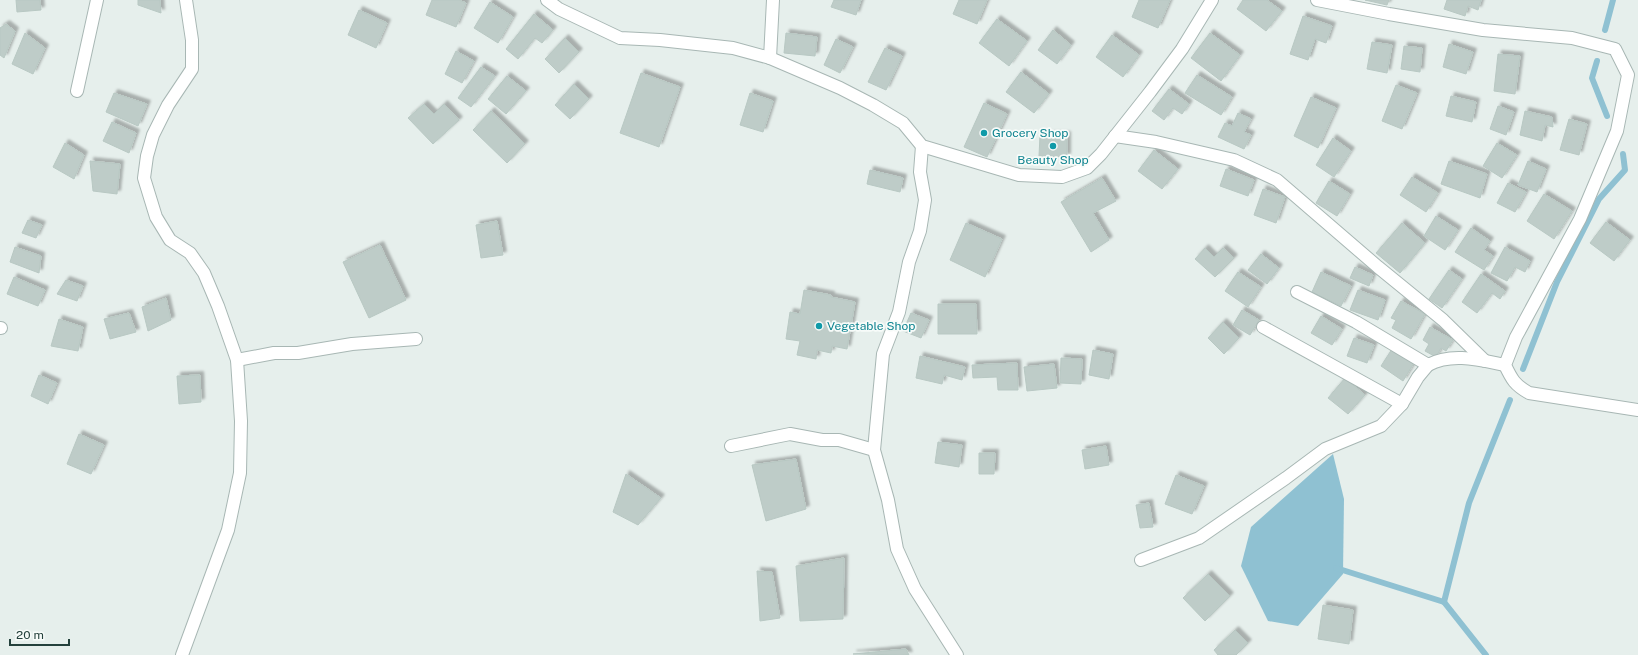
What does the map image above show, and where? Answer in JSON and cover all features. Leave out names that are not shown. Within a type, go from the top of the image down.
[{"type":"street","points":[[77,91],[97,0]]},
{"type":"street","points":[[182,655],[228,530],[240,473],[241,421],[237,360],[204,273],[190,254],[170,240],[156,218],[144,178],[147,156],[153,135],[168,105],[192,69],[192,40],[186,0]]},
{"type":"street","points":[[547,0],[559,8],[620,38],[660,40],[726,47],[770,58],[840,88],[873,105],[903,123],[922,146],[1019,175],[1062,177],[1087,168],[1101,154],[1182,49],[1212,0]]},
{"type":"street","points":[[770,58],[774,0]]},
{"type":"street","points":[[1318,0],[1483,30],[1572,38],[1616,49],[1628,75],[1617,131],[1580,219],[1516,337],[1505,365],[1512,380],[1519,388],[1529,393],[1638,410]]},
{"type":"street","points":[[1115,136],[1156,142],[1234,160],[1277,180],[1372,262],[1443,320],[1485,361]]},
{"type":"street","points":[[922,146],[920,172],[925,200],[920,231],[909,262],[899,312],[883,354],[874,450],[888,500],[897,549],[915,589],[957,655]]},
{"type":"street","points":[[1296,292],[1356,322],[1428,365]]},
{"type":"street","points":[[1263,327],[1402,404]]},
{"type":"street","points":[[237,360],[274,353],[298,353],[352,344],[416,339]]},
{"type":"street","points":[[1141,560],[1199,538],[1325,449],[1381,426],[1402,404],[1418,377],[1428,365],[1436,361],[1452,358],[1485,361],[1505,365]]},
{"type":"street","points":[[731,446],[790,434],[822,440],[839,440],[874,450]]},
{"type":"water","points":[[1333,454],[1344,499],[1343,574],[1298,626],[1268,621],[1241,566],[1251,527]]},
{"type":"building","points":[[16,0],[40,0],[41,10],[17,12]]},
{"type":"building","points":[[138,0],[160,0],[161,13],[138,5]]},
{"type":"building","points":[[432,0],[459,0],[466,3],[456,27],[426,15]]},
{"type":"building","points":[[834,0],[861,0],[856,15],[831,7]]},
{"type":"building","points":[[959,0],[987,0],[977,24],[953,14]]},
{"type":"building","points":[[1139,0],[1170,0],[1158,28],[1132,17]]},
{"type":"building","points":[[1243,0],[1267,0],[1282,11],[1266,31],[1237,9]]},
{"type":"building","points":[[1365,0],[1389,0],[1387,5]]},
{"type":"building","points":[[1447,0],[1481,0],[1478,10],[1468,6],[1465,16],[1444,9]]},
{"type":"building","points":[[490,2],[513,17],[498,43],[474,28]]},
{"type":"building","points":[[359,10],[387,23],[376,48],[348,35]]},
{"type":"building","points":[[534,14],[553,30],[542,43],[535,38],[518,59],[506,49]]},
{"type":"building","points":[[1303,16],[1332,26],[1326,43],[1315,39],[1308,60],[1290,54]]},
{"type":"building","points":[[997,19],[1027,41],[1009,66],[979,43]]},
{"type":"building","points":[[6,24],[15,31],[4,58],[0,55],[0,28]]},
{"type":"building","points":[[1053,30],[1071,45],[1057,64],[1038,50]]},
{"type":"building","points":[[25,33],[45,48],[33,74],[12,64]]},
{"type":"building","points":[[786,33],[817,37],[815,56],[784,53]]},
{"type":"building","points":[[1210,33],[1240,55],[1221,81],[1191,58]]},
{"type":"building","points":[[1112,35],[1139,55],[1123,77],[1096,57]]},
{"type":"building","points":[[565,38],[579,52],[559,73],[545,59]]},
{"type":"building","points":[[836,39],[853,47],[840,73],[824,65]]},
{"type":"building","points":[[1372,42],[1392,45],[1387,73],[1367,69]]},
{"type":"building","points":[[1449,44],[1473,52],[1466,74],[1443,67]]},
{"type":"building","points":[[1404,46],[1422,48],[1420,72],[1401,69]]},
{"type":"building","points":[[885,48],[902,56],[886,90],[868,82]]},
{"type":"building","points":[[456,51],[474,61],[462,83],[445,74]]},
{"type":"building","points":[[1498,54],[1520,56],[1515,94],[1494,91]]},
{"type":"building","points":[[481,67],[495,76],[471,107],[458,98]]},
{"type":"building","points":[[1021,72],[1049,94],[1034,113],[1006,92]]},
{"type":"building","points":[[641,73],[680,87],[659,147],[620,133]]},
{"type":"building","points":[[1197,75],[1232,97],[1221,115],[1185,93]]},
{"type":"building","points":[[507,76],[526,91],[506,114],[488,99]]},
{"type":"building","points":[[574,84],[589,99],[570,119],[555,105]]},
{"type":"building","points":[[1396,85],[1417,93],[1402,129],[1382,121]]},
{"type":"building","points":[[1169,89],[1189,104],[1182,114],[1173,108],[1164,120],[1152,111]]},
{"type":"building","points":[[114,93],[147,104],[138,126],[106,112]]},
{"type":"building","points":[[750,93],[773,101],[763,132],[740,125]]},
{"type":"building","points":[[1451,96],[1476,102],[1472,122],[1446,116]]},
{"type":"building","points":[[1311,97],[1336,108],[1318,148],[1294,136]]},
{"type":"building","name":"Grocery Shop","points":[[984,103],[1007,114],[987,157],[964,147]]},
{"type":"building","points":[[424,104],[434,114],[444,104],[459,120],[433,144],[408,118]]},
{"type":"building","points":[[1498,106],[1514,112],[1506,135],[1490,129]]},
{"type":"building","points":[[491,111],[525,144],[507,163],[473,130]]},
{"type":"building","points":[[1525,111],[1552,117],[1553,127],[1545,125],[1542,141],[1520,135]]},
{"type":"building","points":[[1238,113],[1251,119],[1244,132],[1251,135],[1244,149],[1218,137],[1225,123],[1232,126]]},
{"type":"building","points":[[1569,119],[1587,124],[1579,155],[1560,150]]},
{"type":"building","points":[[112,122],[136,133],[129,153],[103,141]]},
{"type":"building","name":"Beauty Shop","points":[[1040,135],[1067,135],[1067,157],[1039,156]]},
{"type":"building","points":[[1333,138],[1351,151],[1334,177],[1316,165]]},
{"type":"building","points":[[65,143],[84,155],[74,179],[53,167]]},
{"type":"building","points":[[1497,143],[1517,155],[1502,178],[1483,166]]},
{"type":"building","points":[[1154,150],[1178,169],[1162,189],[1138,171]]},
{"type":"building","points":[[90,161],[120,164],[117,194],[93,191]]},
{"type":"building","points":[[1449,161],[1487,174],[1480,198],[1441,184]]},
{"type":"building","points":[[1528,161],[1546,169],[1537,192],[1518,185]]},
{"type":"building","points":[[1226,169],[1254,180],[1248,196],[1220,186]]},
{"type":"building","points":[[870,170],[903,178],[900,192],[867,184]]},
{"type":"building","points":[[1412,177],[1438,193],[1426,212],[1400,195]]},
{"type":"building","points":[[1102,178],[1116,201],[1093,213],[1109,240],[1091,252],[1061,202]]},
{"type":"building","points":[[1329,181],[1350,194],[1337,216],[1316,203]]},
{"type":"building","points":[[1508,183],[1526,192],[1515,212],[1497,203]]},
{"type":"building","points":[[1263,189],[1285,197],[1276,223],[1254,215]]},
{"type":"building","points":[[1544,194],[1572,211],[1554,239],[1527,221]]},
{"type":"building","points":[[1436,216],[1458,230],[1445,250],[1424,236]]},
{"type":"building","points":[[28,220],[42,225],[36,238],[22,233]]},
{"type":"building","points":[[497,221],[503,255],[481,258],[476,225]]},
{"type":"building","points":[[1606,222],[1630,240],[1614,261],[1590,243]]},
{"type":"building","points":[[966,223],[1002,239],[985,277],[950,260]]},
{"type":"building","points":[[1402,223],[1425,243],[1400,273],[1376,253]]},
{"type":"building","points":[[1471,228],[1490,241],[1484,250],[1493,256],[1484,270],[1455,252]]},
{"type":"building","points":[[380,245],[406,300],[369,318],[343,262]]},
{"type":"building","points":[[15,247],[41,256],[39,273],[10,262]]},
{"type":"building","points":[[1505,247],[1530,261],[1525,272],[1515,267],[1507,281],[1491,273]]},
{"type":"building","points":[[1205,248],[1214,257],[1223,248],[1234,258],[1215,277],[1195,259]]},
{"type":"building","points":[[1261,254],[1279,268],[1267,284],[1248,270]]},
{"type":"building","points":[[1355,267],[1373,275],[1369,286],[1350,278]]},
{"type":"building","points":[[1449,270],[1462,279],[1442,308],[1429,299]]},
{"type":"building","points":[[1238,272],[1261,287],[1248,307],[1225,291]]},
{"type":"building","points":[[1321,272],[1351,286],[1341,306],[1312,292]]},
{"type":"building","points":[[1481,274],[1505,291],[1500,299],[1492,293],[1477,313],[1462,302]]},
{"type":"building","points":[[14,277],[45,290],[38,306],[7,294]]},
{"type":"building","points":[[66,280],[83,286],[77,301],[57,294]]},
{"type":"building","name":"Vegetable Shop","points":[[804,290],[831,295],[831,297],[855,302],[847,349],[832,346],[831,353],[817,350],[816,359],[797,355],[800,341],[786,339],[790,312],[800,314]]},
{"type":"building","points":[[1358,290],[1385,300],[1378,320],[1350,310]]},
{"type":"building","points":[[166,298],[171,320],[148,331],[142,307]]},
{"type":"building","points":[[1401,301],[1425,314],[1411,339],[1392,328],[1396,320],[1391,318]]},
{"type":"building","points":[[938,304],[976,304],[977,334],[938,334]]},
{"type":"building","points":[[1242,310],[1259,320],[1250,335],[1233,325]]},
{"type":"building","points":[[129,313],[136,332],[110,339],[104,319]]},
{"type":"building","points":[[911,313],[929,320],[921,338],[903,331]]},
{"type":"building","points":[[1321,316],[1342,329],[1332,345],[1311,333]]},
{"type":"building","points":[[59,319],[83,327],[78,351],[51,346]]},
{"type":"building","points":[[1223,322],[1239,338],[1224,354],[1208,338]]},
{"type":"building","points":[[1430,327],[1453,340],[1446,351],[1441,348],[1436,357],[1425,351],[1429,344],[1423,340]]},
{"type":"building","points":[[1354,338],[1374,345],[1367,363],[1347,356]]},
{"type":"building","points":[[1392,349],[1414,363],[1403,381],[1381,366]]},
{"type":"building","points":[[1093,350],[1113,354],[1109,379],[1089,375]]},
{"type":"building","points":[[920,356],[965,367],[962,380],[944,375],[942,384],[916,378]]},
{"type":"building","points":[[1061,358],[1082,359],[1081,384],[1060,383]]},
{"type":"building","points":[[1017,363],[1018,390],[998,390],[997,377],[973,378],[972,365]]},
{"type":"building","points":[[1054,364],[1057,388],[1027,391],[1024,367]]},
{"type":"building","points":[[39,375],[57,383],[48,404],[31,396]]},
{"type":"building","points":[[200,375],[201,402],[179,404],[177,376]]},
{"type":"building","points":[[1345,378],[1365,395],[1348,414],[1328,398]]},
{"type":"building","points":[[79,434],[104,445],[91,474],[67,464]]},
{"type":"building","points":[[938,442],[962,445],[959,467],[935,463]]},
{"type":"building","points":[[1106,446],[1109,465],[1085,469],[1082,450]]},
{"type":"building","points":[[979,453],[995,453],[994,474],[979,474]]},
{"type":"building","points":[[796,459],[806,509],[766,521],[752,465]]},
{"type":"building","points":[[626,474],[661,498],[638,525],[613,512]]},
{"type":"building","points":[[1176,475],[1204,486],[1192,514],[1165,504]]},
{"type":"building","points":[[1149,503],[1153,527],[1140,528],[1136,505]]},
{"type":"building","points":[[844,558],[843,619],[800,621],[796,566]]},
{"type":"building","points":[[757,571],[772,572],[780,618],[760,621]]},
{"type":"building","points":[[1208,574],[1230,596],[1205,621],[1183,598]]},
{"type":"building","points":[[1323,605],[1353,610],[1349,644],[1318,639]]},
{"type":"building","points":[[1235,630],[1248,643],[1236,655],[1218,655],[1214,650]]},
{"type":"building","points":[[906,649],[909,655],[853,654]]},
{"type":"waterway","points":[[1605,30],[1613,0]]},
{"type":"waterway","points":[[1597,61],[1592,78],[1607,116]]},
{"type":"waterway","points":[[1523,369],[1557,282],[1599,199],[1625,170],[1623,154]]},
{"type":"waterway","points":[[1444,602],[1469,503],[1510,400]]},
{"type":"waterway","points":[[1336,568],[1444,602],[1486,655]]},
{"type":"place","name":"Grocery Shop","points":[[984,133]]},
{"type":"place","name":"Beauty Shop","points":[[1053,146]]},
{"type":"place","name":"Vegetable Shop","points":[[819,326]]}]
